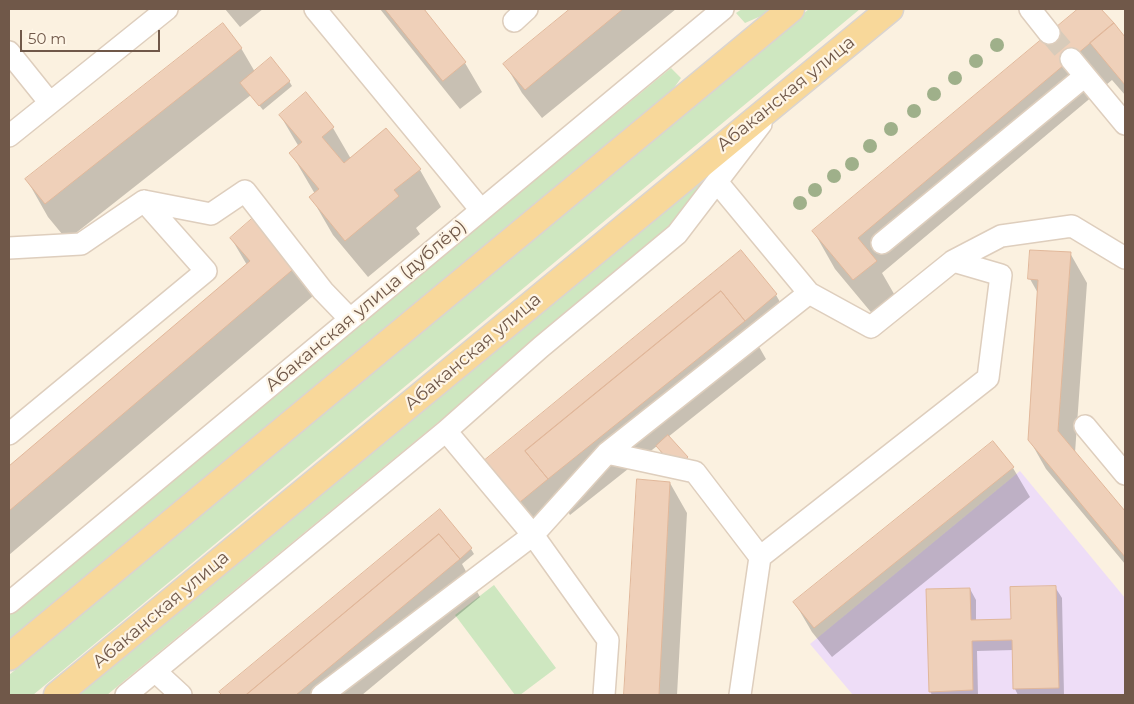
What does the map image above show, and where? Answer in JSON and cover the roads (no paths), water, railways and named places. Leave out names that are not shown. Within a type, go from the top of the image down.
[{"type":"main road","points":[[9,657],[791,9]]},
{"type":"main road","name":"Абаканская улица","points":[[57,695],[890,9]]},
{"type":"street","points":[[9,136],[167,9]]},
{"type":"street","points":[[314,9],[481,210]]},
{"type":"street","name":"Абаканская улица (дублёр)","points":[[9,603],[723,9]]},
{"type":"street","points":[[1030,9],[1049,33]]},
{"type":"street","points":[[9,52],[50,103]]},
{"type":"street","points":[[1071,59],[1125,124]]},
{"type":"street","points":[[882,243],[1085,76]]},
{"type":"street","points":[[126,695],[446,431],[542,347],[677,234],[781,98]]},
{"type":"street","points":[[717,182],[809,292],[871,327],[953,261],[1001,236],[1072,226],[1125,258]]},
{"type":"street","points":[[9,248],[81,244],[144,201],[211,214],[244,191],[324,291],[350,319]]},
{"type":"street","points":[[9,434],[206,271],[144,201]]},
{"type":"street","points":[[740,695],[760,557],[988,378],[1001,275],[953,261]]},
{"type":"street","points":[[322,695],[533,535],[607,453],[809,292]]},
{"type":"street","points":[[1085,426],[1125,474]]},
{"type":"street","points":[[446,431],[533,535],[608,640],[604,695]]},
{"type":"street","points":[[607,453],[695,472],[760,557]]},
{"type":"street","points":[[155,671],[181,695]]},
{"type":"tunnel","points":[[1049,33],[1071,59]]}]
